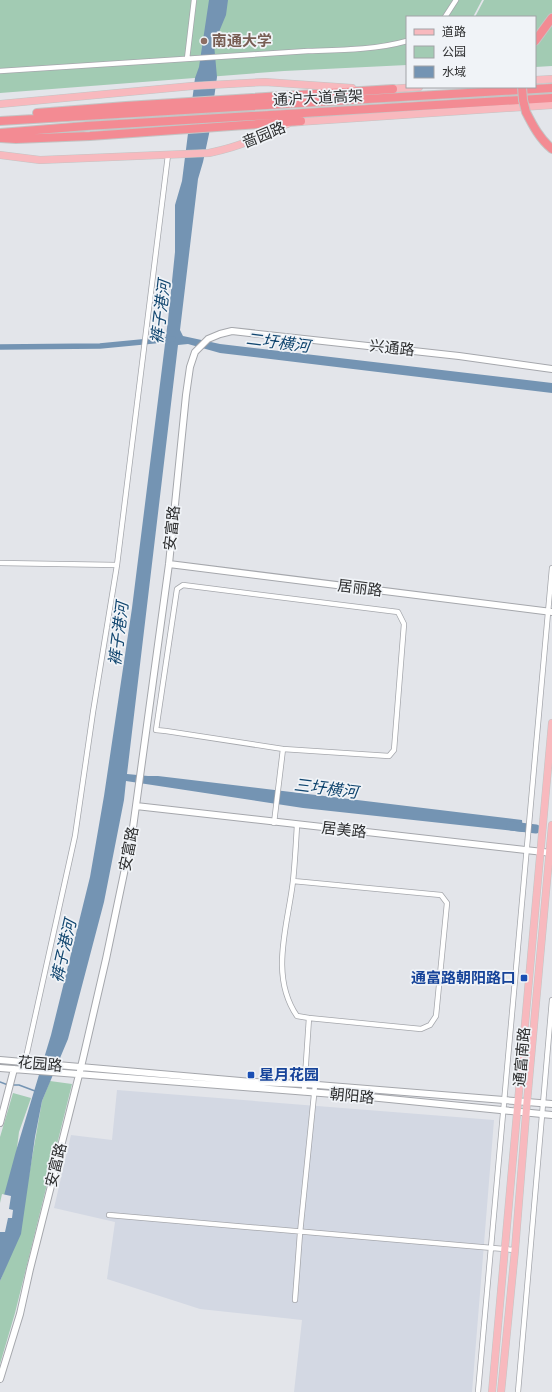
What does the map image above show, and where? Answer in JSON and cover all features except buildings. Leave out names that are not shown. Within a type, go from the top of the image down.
[{"type":"highway","points":[[536,40],[552,18]]},
{"type":"highway","points":[[522,88],[526,112],[532,125],[539,136],[552,149]]},
{"type":"highway","name":"通沪大道高架","points":[[215,104],[552,88]]},
{"type":"highway","points":[[0,121],[393,89]]},
{"type":"highway","name":"通沪大道高架","points":[[0,133],[86,126],[552,98]]},
{"type":"highway","points":[[0,117],[126,106],[188,106]]},
{"type":"highway","points":[[0,138],[16,139],[90,136],[301,121]]},
{"type":"main road","points":[[536,80],[552,79]]},
{"type":"main road","points":[[0,104],[192,86],[265,82],[300,83],[338,88],[406,88]]},
{"type":"main road","name":"啬园路","points":[[0,155],[40,160],[209,153],[226,150],[250,141],[274,128],[301,121],[552,105]]},
{"type":"main road","name":"通富南路","points":[[492,1392],[552,723]]},
{"type":"main road","name":"通富南路","points":[[501,1392],[551,853],[552,825]]},
{"type":"street","points":[[187,59],[194,0]]},
{"type":"street","points":[[446,16],[456,0]]},
{"type":"street","points":[[0,72],[357,49],[386,46],[406,41]]},
{"type":"street","points":[[24,1062],[75,836],[93,712],[117,565],[168,155]]},
{"type":"street","name":"兴通路","points":[[232,331],[459,356],[552,368]]},
{"type":"street","name":"安富路","points":[[0,1379],[20,1314],[81,1067],[106,959],[132,835],[140,784],[168,564],[190,367],[195,352],[208,339],[232,331]]},
{"type":"street","points":[[0,563],[117,565]]},
{"type":"street","name":"居丽路","points":[[168,564],[550,612]]},
{"type":"street","points":[[478,1392],[490,1249],[505,1100],[528,825],[550,612],[552,568]]},
{"type":"street","points":[[183,585],[398,612],[404,624],[394,750],[392,753],[389,756],[283,749],[156,730],[177,589],[183,585]]},
{"type":"street","points":[[274,823],[283,749]]},
{"type":"street","name":"居美路","points":[[136,806],[274,823],[551,853]]},
{"type":"street","points":[[293,881],[441,895],[447,903],[436,1016],[430,1025],[422,1029],[296,1016],[288,998],[282,972],[282,947],[293,881],[297,825]]},
{"type":"street","points":[[518,1392],[552,1000]]},
{"type":"street","points":[[304,1092],[309,1018]]},
{"type":"street","name":"花园路","points":[[0,1060],[81,1067]]},
{"type":"street","name":"朝阳路","points":[[81,1067],[252,1082],[305,1084],[552,1104]]},
{"type":"street","name":"花园路","points":[[0,1068],[79,1075]]},
{"type":"street","points":[[0,1123],[14,1069]]},
{"type":"street","name":"朝阳路","points":[[79,1075],[315,1092],[552,1115]]},
{"type":"street","points":[[295,1300],[300,1232],[315,1085]]},
{"type":"street","points":[[109,1215],[515,1250]]},
{"type":"shaded area","points":[[117,1090],[494,1120],[472,1392],[294,1392],[302,1320],[200,1309],[107,1279],[115,1222],[54,1208],[71,1135],[112,1140]]},
{"type":"green space","name":"南通大学","points":[[0,0],[482,0],[474,16],[406,16],[406,65],[284,71],[0,93]]},
{"type":"green space","points":[[484,0],[552,0],[552,66],[536,67],[536,16],[476,16]]},
{"type":"green space","points":[[50,1081],[72,1084],[15,1313],[0,1364],[0,1281],[8,1261],[26,1192],[42,1101]]},
{"type":"green space","points":[[13,1093],[31,1098],[19,1132],[11,1196],[0,1242],[0,1137]]},
{"type":"water","points":[[209,0],[228,0],[226,15],[214,44],[217,77],[209,134],[198,179],[180,330],[183,336],[220,344],[552,383],[552,393],[220,353],[188,344],[178,345],[127,774],[158,776],[522,820],[523,832],[303,808],[126,781],[124,800],[104,902],[68,1039],[42,1101],[35,1137],[21,1234],[0,1281],[0,1210],[51,1035],[90,877],[104,796],[132,608],[168,320],[175,252],[175,205],[182,181],[195,78],[199,67]]},
{"type":"pier","points":[[2,1194],[11,1196],[9,1209],[13,1210],[12,1218],[8,1218],[5,1232],[0,1232],[0,1203]]},
{"type":"waterway","name":"二圩横河","points":[[0,347],[100,346],[173,339]]},
{"type":"waterway","name":"三圩横河","points":[[511,826],[536,829]]},
{"type":"waterway","points":[[0,1082],[8,1085]]},
{"type":"waterway","points":[[12,1085],[19,1085],[35,1091]]},
{"type":"place","name":"南通大学","points":[[204,41]]},
{"type":"place","name":"通富路朝阳路口","points":[[524,978]]},
{"type":"place","name":"星月花园","points":[[251,1075]]},
{"type":"water label","name":"裤子港河","points":[[160,312]]},
{"type":"water label","name":"裤子港河","points":[[118,634]]},
{"type":"water label","name":"裤子港河","points":[[63,951]]}]
